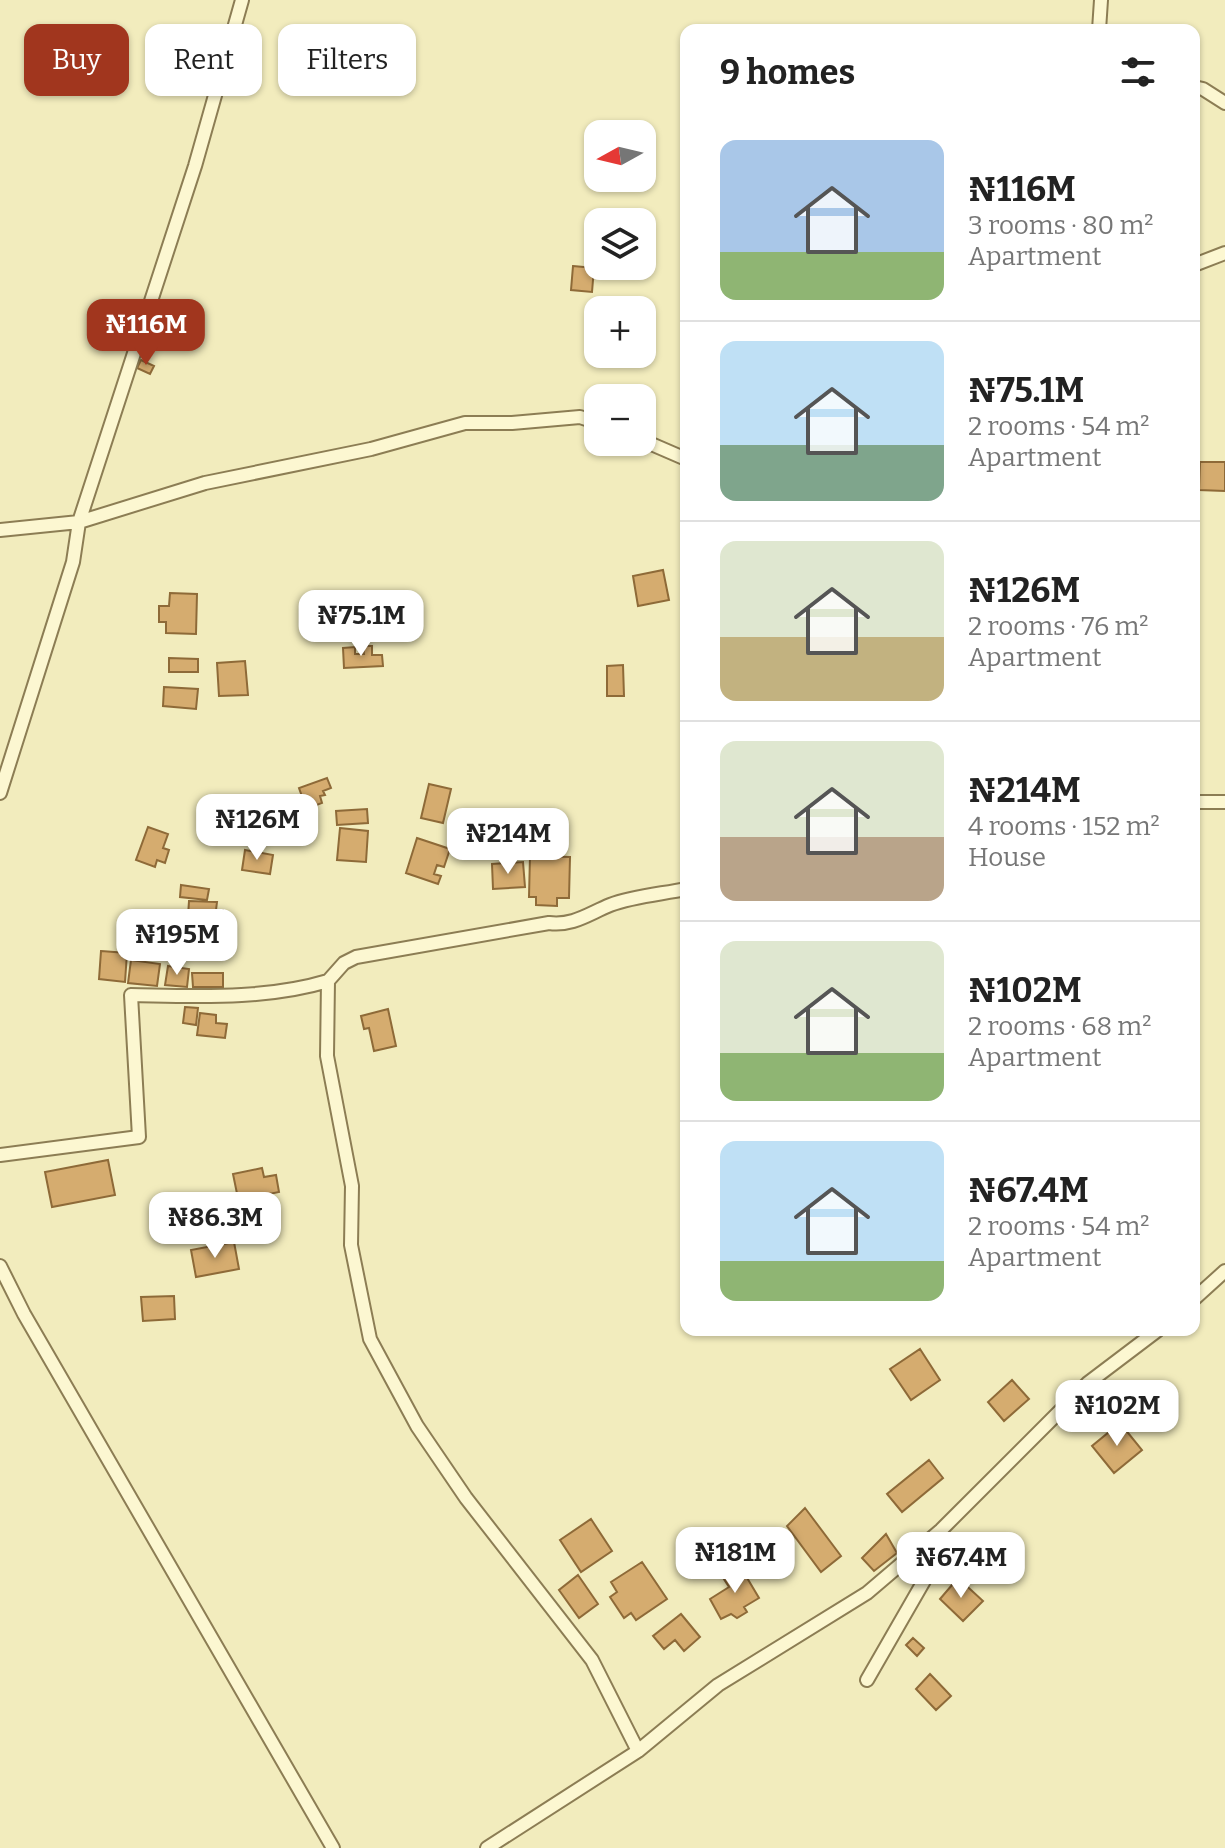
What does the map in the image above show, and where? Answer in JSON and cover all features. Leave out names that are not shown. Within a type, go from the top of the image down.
[{"type":"street","points":[[0,793],[73,562],[79,522],[195,166],[242,0]]},
{"type":"street","points":[[1099,24],[1101,0]]},
{"type":"street","points":[[1200,88],[1225,103]]},
{"type":"street","points":[[1200,263],[1225,253]]},
{"type":"street","points":[[0,530],[79,522],[205,483],[371,449],[465,423],[584,418]]},
{"type":"street","points":[[656,446],[680,456]]},
{"type":"street","points":[[1200,802],[1225,802]]},
{"type":"street","points":[[0,1155],[139,1137],[131,995],[198,996],[306,988],[328,981],[344,963],[356,957],[549,923],[562,925],[589,917],[611,905],[680,890]]},
{"type":"street","points":[[328,981],[327,1056],[352,1186],[351,1245],[370,1339],[417,1426],[466,1498],[592,1660],[638,1751]]},
{"type":"street","points":[[0,1266],[32,1328],[333,1848]]},
{"type":"street","points":[[1200,1294],[1225,1271]]},
{"type":"street","points":[[487,1848],[638,1751],[718,1685],[867,1593],[941,1530],[1088,1383],[1150,1336]]},
{"type":"street","points":[[867,1680],[944,1546],[941,1530]]},
{"type":"building","points":[[573,266],[584,267],[584,280],[593,280],[592,292],[571,290]]},
{"type":"building","points":[[141,360],[154,366],[150,374],[137,368]]},
{"type":"building","points":[[1200,462],[1225,462],[1225,491],[1200,490]]},
{"type":"building","points":[[663,570],[669,600],[638,606],[633,576]]},
{"type":"building","points":[[170,593],[197,594],[196,634],[166,633],[166,622],[159,622],[159,606],[169,606]]},
{"type":"building","points":[[363,646],[372,646],[372,655],[382,655],[383,666],[344,668],[343,648],[355,647],[355,654],[364,654]]},
{"type":"building","points":[[169,658],[198,659],[198,672],[169,672]]},
{"type":"building","points":[[245,661],[248,695],[219,696],[217,663]]},
{"type":"building","points":[[623,665],[624,696],[607,696],[607,666]]},
{"type":"building","points":[[164,687],[198,689],[196,709],[163,706]]},
{"type":"building","points":[[327,778],[331,788],[320,796],[322,803],[314,806],[312,800],[304,802],[299,788]]},
{"type":"building","points":[[429,784],[451,789],[443,823],[421,818]]},
{"type":"building","points":[[367,809],[368,823],[337,825],[336,811]]},
{"type":"building","points":[[148,827],[168,834],[163,848],[169,850],[165,863],[157,860],[155,867],[136,860]]},
{"type":"building","points":[[340,828],[368,831],[366,862],[337,860]]},
{"type":"building","points":[[417,838],[450,849],[444,867],[437,865],[434,874],[441,876],[438,884],[406,873]]},
{"type":"building","points":[[245,850],[273,855],[270,874],[242,870]]},
{"type":"building","points":[[530,856],[570,857],[569,898],[557,898],[557,906],[536,905],[536,897],[529,897]]},
{"type":"building","points":[[523,862],[525,887],[493,889],[492,864]]},
{"type":"building","points":[[181,885],[209,889],[207,900],[180,897]]},
{"type":"building","points":[[189,901],[217,902],[216,910],[223,910],[222,926],[215,925],[215,932],[187,931]]},
{"type":"building","points":[[101,951],[127,953],[125,982],[99,979]]},
{"type":"building","points":[[131,960],[160,964],[157,986],[128,983]]},
{"type":"building","points":[[168,966],[189,969],[187,987],[165,985]]},
{"type":"building","points":[[192,973],[223,973],[223,987],[193,987]]},
{"type":"building","points":[[185,1007],[198,1008],[196,1025],[183,1023]]},
{"type":"building","points":[[388,1009],[396,1046],[374,1051],[369,1028],[364,1029],[361,1016]]},
{"type":"building","points":[[200,1013],[216,1015],[216,1023],[227,1024],[225,1038],[197,1035]]},
{"type":"building","points":[[108,1160],[115,1195],[52,1207],[45,1172]]},
{"type":"building","points":[[262,1168],[264,1177],[276,1175],[279,1192],[269,1194],[273,1212],[242,1218],[233,1174]]},
{"type":"building","points":[[234,1242],[239,1269],[196,1277],[191,1250]]},
{"type":"building","points":[[174,1296],[175,1319],[143,1321],[141,1297]]},
{"type":"building","points":[[920,1349],[940,1380],[911,1400],[890,1369]]},
{"type":"building","points":[[1012,1380],[1029,1399],[1004,1421],[988,1402]]},
{"type":"building","points":[[1120,1423],[1142,1450],[1114,1473],[1092,1446]]},
{"type":"building","points":[[929,1460],[943,1478],[902,1512],[887,1494]]},
{"type":"building","points":[[805,1508],[841,1556],[821,1572],[787,1526]]},
{"type":"building","points":[[591,1519],[612,1551],[581,1572],[560,1540]]},
{"type":"building","points":[[783,1529],[791,1546],[767,1557],[759,1540]]},
{"type":"building","points":[[886,1534],[897,1553],[874,1571],[862,1558]]},
{"type":"building","points":[[642,1562],[667,1599],[636,1620],[631,1613],[624,1618],[610,1597],[617,1592],[611,1582]]},
{"type":"building","points":[[740,1566],[759,1598],[744,1607],[747,1612],[737,1618],[731,1614],[721,1619],[710,1599],[729,1587],[722,1576]]},
{"type":"building","points":[[578,1575],[598,1604],[579,1618],[559,1590]]},
{"type":"building","points":[[958,1578],[983,1601],[963,1621],[940,1599]]},
{"type":"building","points":[[681,1614],[700,1637],[684,1651],[675,1640],[664,1649],[653,1636]]},
{"type":"building","points":[[913,1638],[924,1648],[917,1656],[906,1645]]},
{"type":"building","points":[[930,1674],[951,1696],[936,1710],[916,1689]]}]
